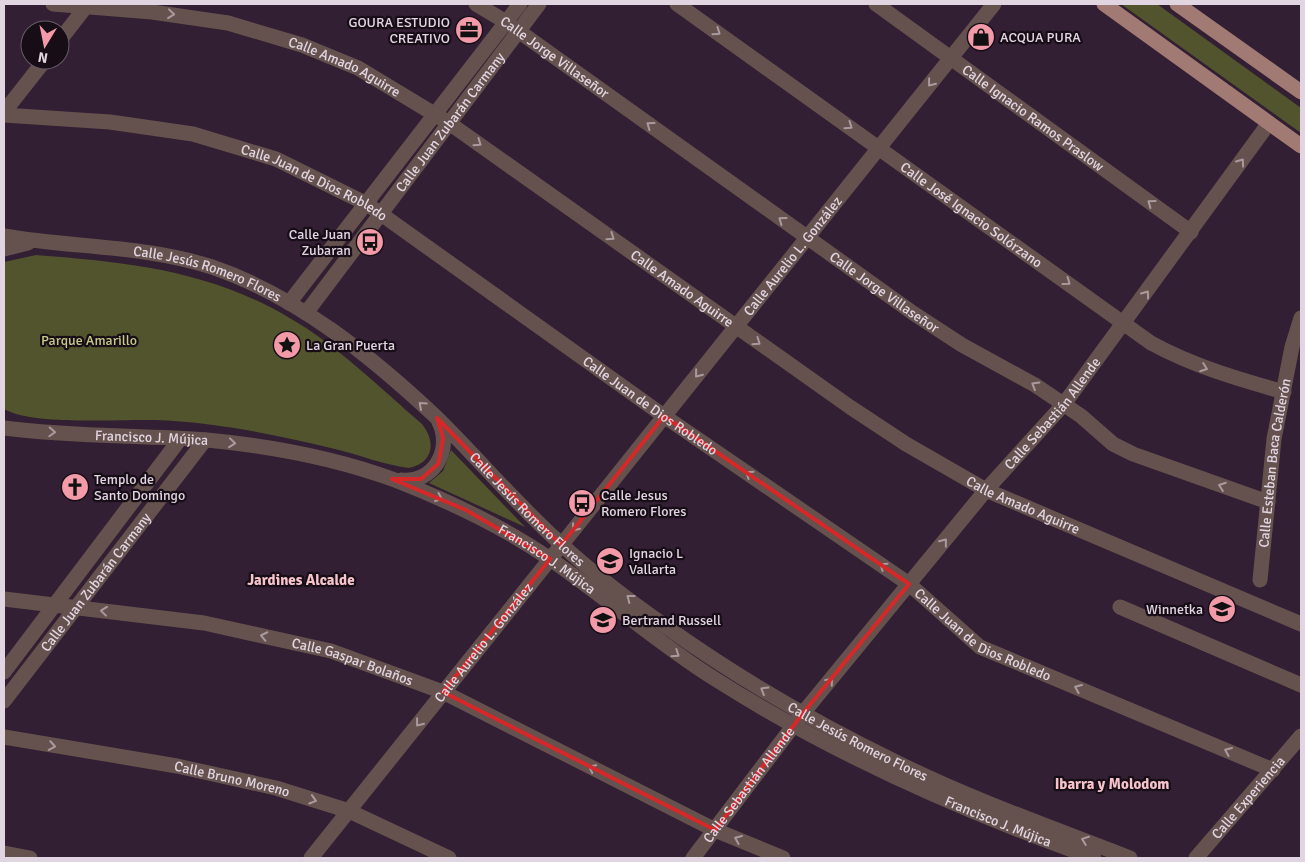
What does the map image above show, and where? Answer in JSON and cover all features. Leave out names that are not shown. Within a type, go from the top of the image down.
[{"type":"main road","points":[[1104,4],[1301,146]]},
{"type":"main road","points":[[1177,4],[1300,88]]},
{"type":"street","name":"Calle Amado Aguirre","points":[[53,4],[87,5],[191,16],[267,33],[317,50],[358,68],[450,123],[850,407],[906,444],[986,490],[1301,624]]},
{"type":"street","name":"Calle Jorge Villaseñor","points":[[476,4],[512,27],[807,238],[962,345],[1035,385],[1064,404],[1120,448],[1268,502]]},
{"type":"street","name":"Calle Juan Zubarán Carmany","points":[[306,312],[450,123],[512,27],[520,4]]},
{"type":"street","name":"Calle Juan Zubarán Carmany","points":[[289,303],[436,114],[512,27],[539,4]]},
{"type":"street","name":"Calle José Ignacio Solórzano","points":[[677,4],[1151,343],[1177,357],[1230,376],[1284,392]]},
{"type":"street","name":"Calle Ignacio Ramos Praslow","points":[[876,4],[952,57],[1191,232]]},
{"type":"street","name":"Calle Aurelio L. González","points":[[311,858],[994,4]]},
{"type":"street","points":[[70,27],[87,5]]},
{"type":"street","points":[[4,114],[37,70]]},
{"type":"street","name":"Calle Juan de Dios Robledo","points":[[4,114],[110,122],[193,134],[276,159],[367,204],[664,416],[909,584],[980,647],[1273,770]]},
{"type":"street","name":"Calle Sebastián Allende","points":[[693,858],[803,713],[986,490],[1064,404],[1125,324],[1269,124]]},
{"type":"street","name":"Calle Jesús Romero Flores","points":[[4,236],[36,242],[137,249],[186,260],[238,277],[306,312],[368,358],[437,418],[561,545],[664,625],[733,671],[803,713],[898,763],[962,792],[1130,858]]},
{"type":"street","points":[[4,249],[36,242]]},
{"type":"street","name":"Calle Esteban Baca Calderón","points":[[1260,580],[1274,439],[1292,347],[1301,318]]},
{"type":"street","points":[[392,479],[409,481],[421,479],[438,464],[442,456],[443,438],[442,428],[437,418]]},
{"type":"street","name":"Francisco J. Mújica","points":[[5,428],[205,440],[301,454],[392,479],[466,510],[550,559],[664,646],[715,680],[793,726],[953,805],[1094,858]]},
{"type":"street","name":"Calle Juan Zubarán Carmany","points":[[4,672],[56,606],[180,439]]},
{"type":"street","name":"Calle Juan Zubarán Carmany","points":[[4,701],[205,440]]},
{"type":"street","name":"Calle Gaspar Bolaños","points":[[4,600],[204,623],[331,651],[443,692],[715,830],[783,858]]},
{"type":"street","points":[[1120,607],[1301,685]]},
{"type":"street","name":"Calle Experiencia","points":[[1196,858],[1301,736]]},
{"type":"street","name":"Calle Bruno Moreno","points":[[4,737],[177,766],[276,788],[349,811],[449,858]]},
{"type":"street","points":[[4,853],[30,858]]},
{"type":"highlighted area","points":[[664,416],[909,584],[803,713],[715,830],[443,692],[550,559],[466,510],[392,479],[421,479],[438,464],[443,438],[437,418],[561,545]]},
{"type":"green space","points":[[1121,4],[1157,4],[1301,108],[1301,133]]},
{"type":"green space","name":"Parque Amarillo","points":[[36,255],[102,261],[166,271],[228,288],[258,301],[324,340],[422,424],[431,444],[428,456],[424,461],[409,468],[390,465],[313,444],[223,426],[155,420],[55,420],[35,418],[4,409],[4,262]]},
{"type":"green space","points":[[451,450],[525,527],[429,483],[443,471]]},
{"type":"place","name":"GOURA ESTUDIO CREATIVO","points":[[469,30]]},
{"type":"place","name":"ACQUA PURA","points":[[981,37]]},
{"type":"place","name":"Calle Juan Zubaran","points":[[370,242]]},
{"type":"place","name":"La Gran Puerta","points":[[287,345]]},
{"type":"place","name":"Templo de Santo Domingo","points":[[75,487]]},
{"type":"place","name":"Calle Jesus Romero Flores","points":[[582,503]]},
{"type":"place","name":"Ignacio L Vallarta","points":[[610,561]]},
{"type":"place","name":"Winnetka","points":[[1222,609]]},
{"type":"place","name":"Bertrand Russell","points":[[603,620]]},
{"type":"district","name":"Jardines Alcalde","points":[[301,580]]},
{"type":"district","name":"Ibarra y Molodom","points":[[1112,784]]}]
